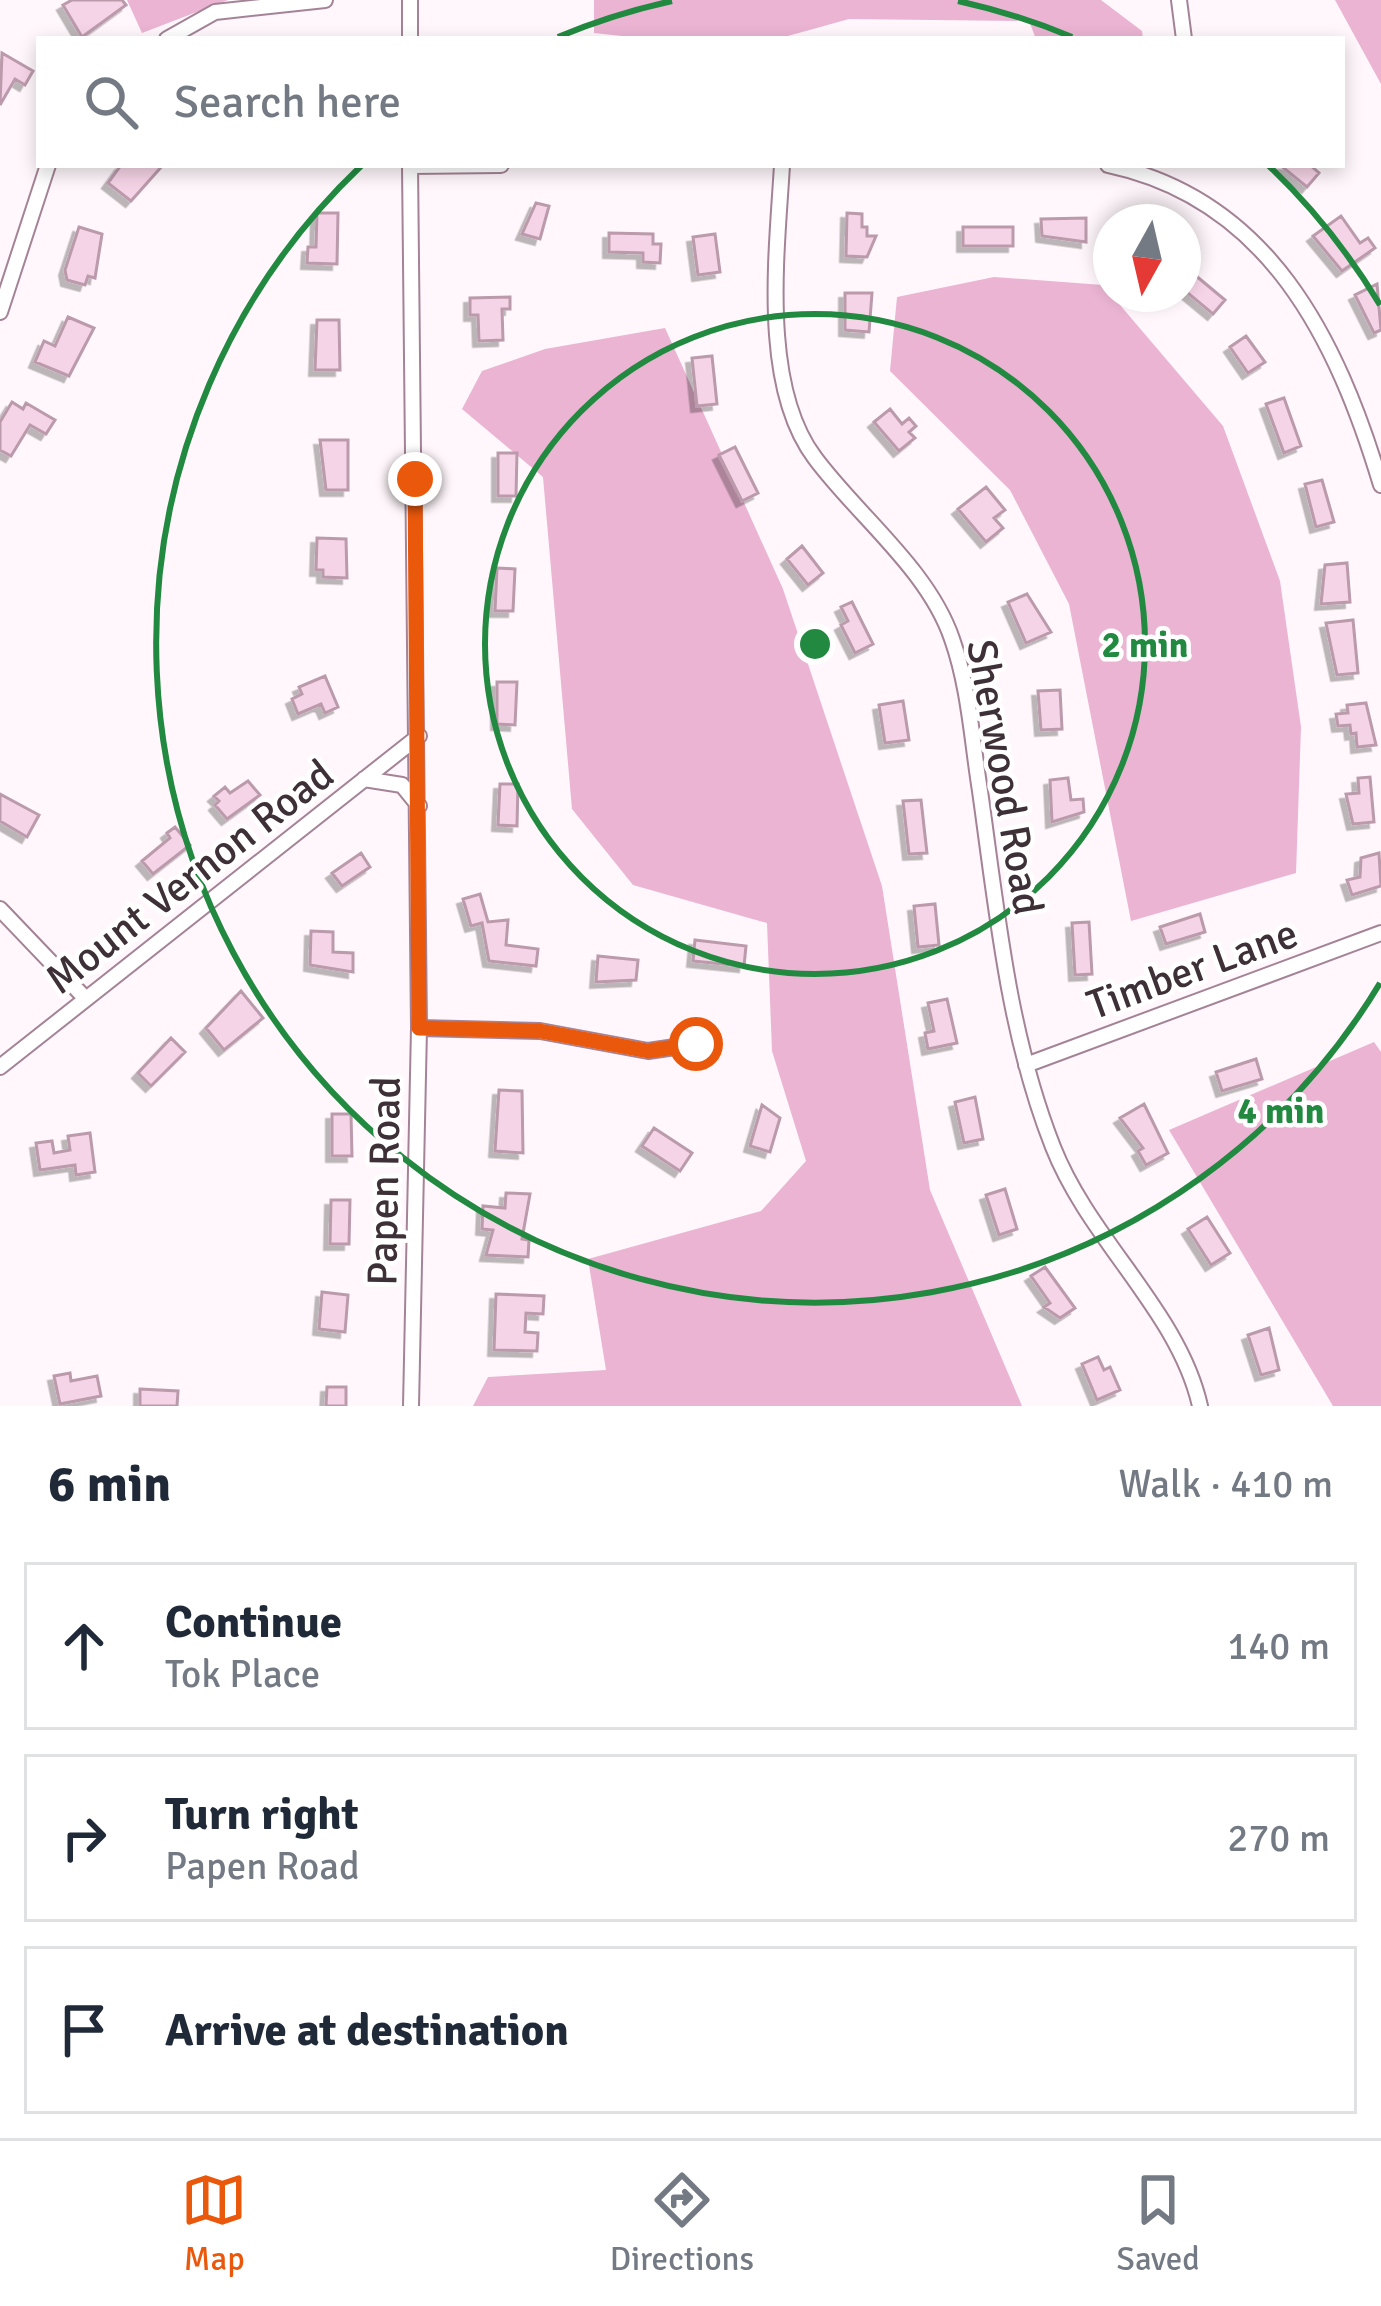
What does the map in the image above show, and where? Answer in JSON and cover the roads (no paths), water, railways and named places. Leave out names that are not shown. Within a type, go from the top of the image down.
[{"type":"street","points":[[172,36],[215,12],[325,0]]},
{"type":"street","points":[[410,0],[410,36]]},
{"type":"street","points":[[1179,0],[1184,36]]},
{"type":"street","points":[[0,312],[47,168]]},
{"type":"street","name":"Papen Road","points":[[410,168],[419,806],[411,1406]]},
{"type":"street","name":"Sherwood Road","points":[[782,168],[777,250],[785,398],[813,456],[925,590],[952,639],[966,695],[1010,1002],[1026,1065],[1068,1182],[1186,1358],[1200,1406]]},
{"type":"street","points":[[1129,168],[1164,173],[1261,245],[1286,278],[1359,413],[1381,485]]},
{"type":"street","name":"Mount Vernon Road","points":[[0,1067],[418,736]]},
{"type":"street","points":[[364,779],[402,785],[419,806]]},
{"type":"street","points":[[0,909],[65,983],[86,999]]},
{"type":"street","name":"Timber Lane","points":[[1026,1065],[1381,933]]},
{"type":"street","points":[[419,1028],[540,1031],[648,1051],[696,1044]]}]
